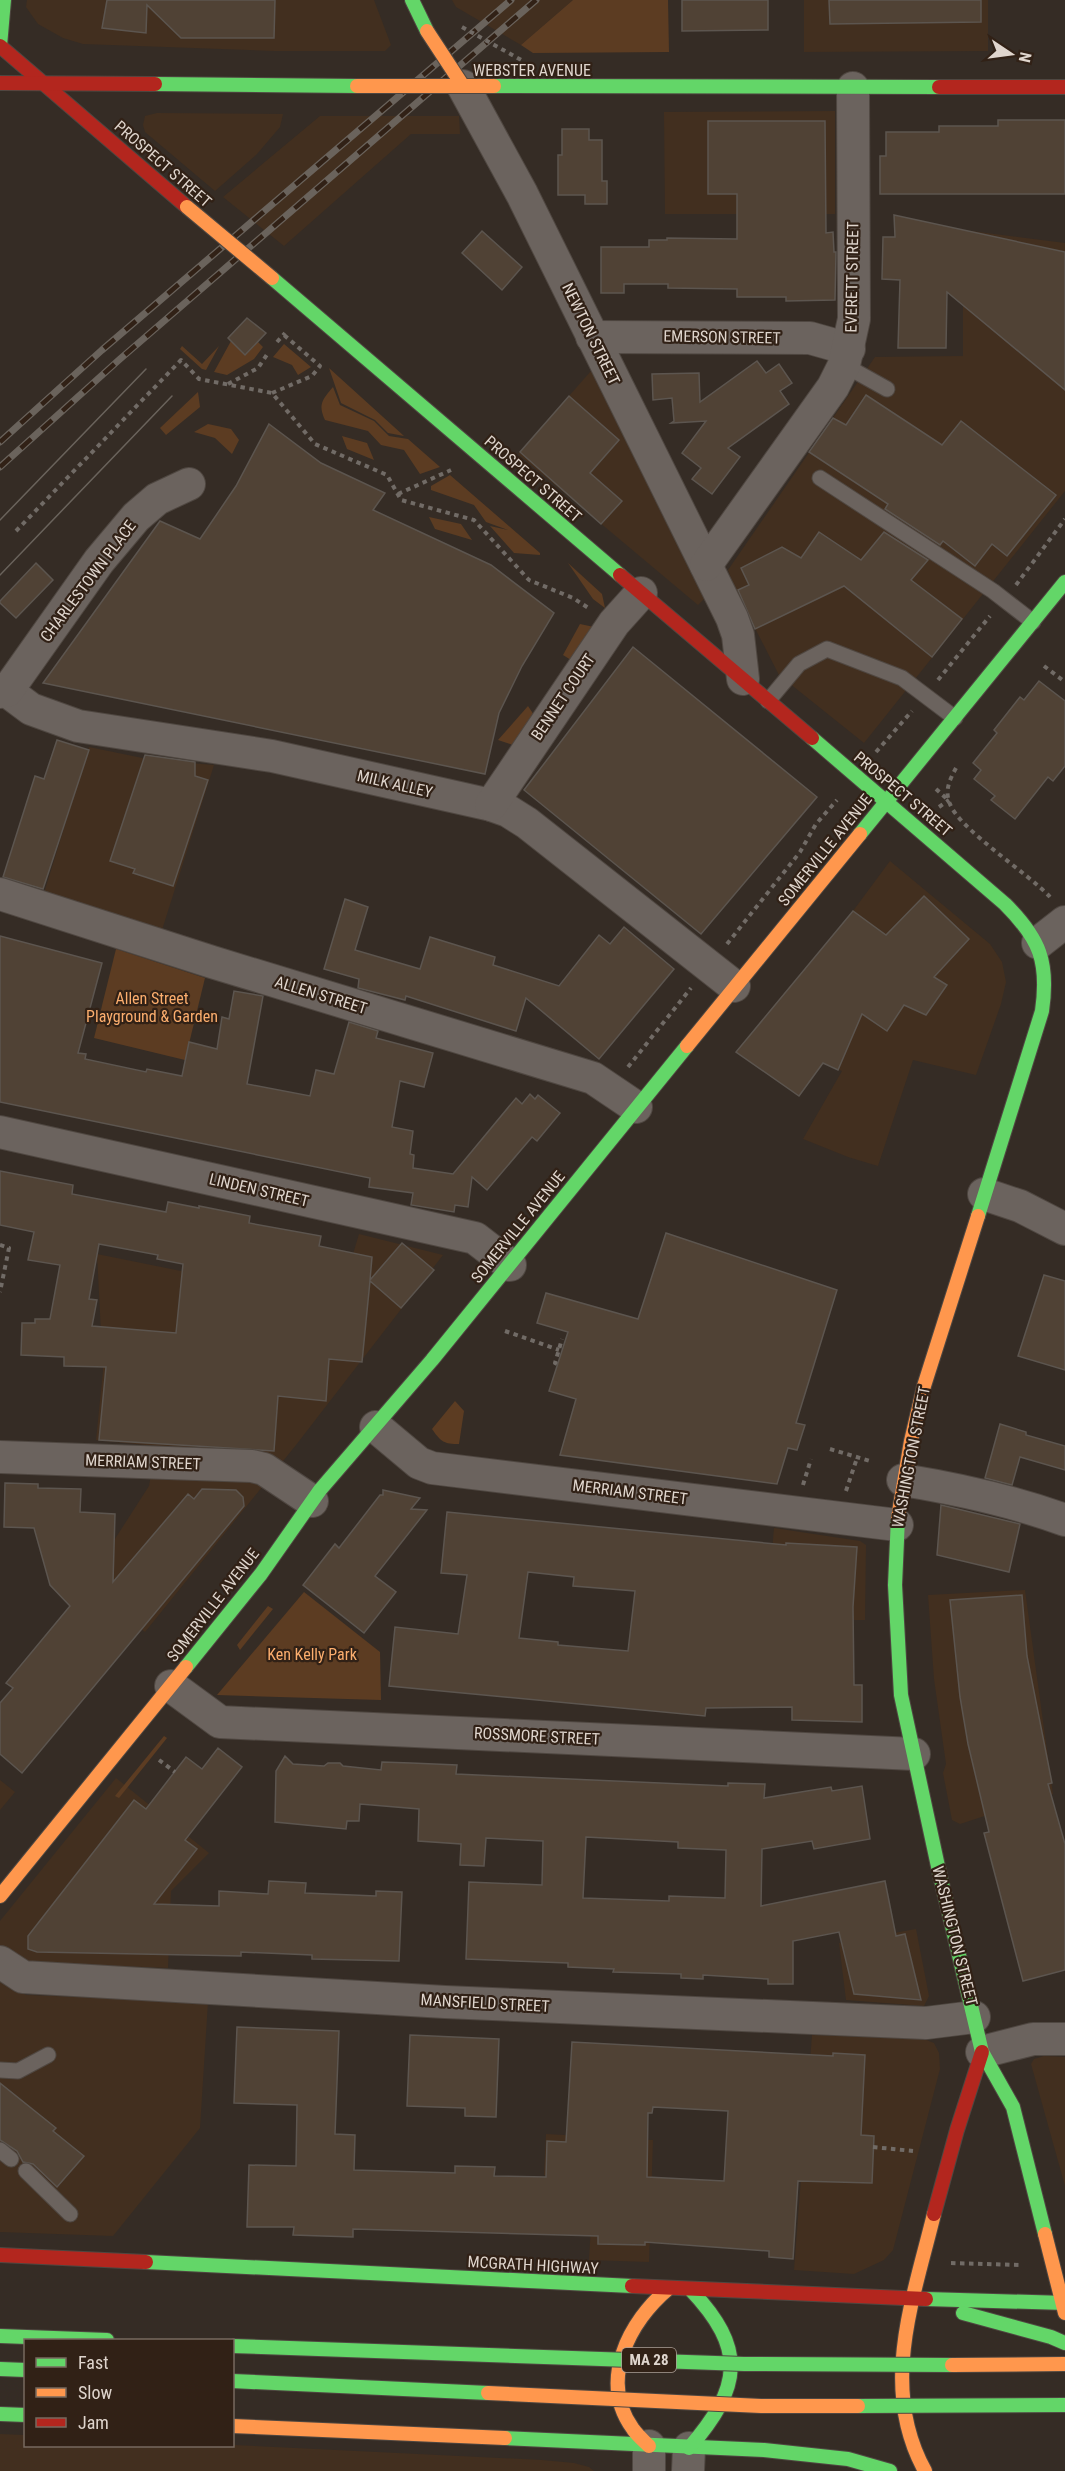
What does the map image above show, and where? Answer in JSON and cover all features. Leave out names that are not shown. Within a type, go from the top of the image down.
[{"type":"main road","points":[[0,46],[4,0]]},
{"type":"main road","name":"NEWTON STREET","points":[[412,0],[427,31],[477,92]]},
{"type":"main road","name":"PROSPECT STREET","points":[[0,46],[886,801],[1021,920],[1055,930]]},
{"type":"main road","name":"WEBSTER AVENUE","points":[[0,83],[357,86],[477,92],[1065,87]]},
{"type":"main road","name":"SOMERVILLE AVENUE","points":[[0,1896],[261,1574],[285,1534],[340,1465],[376,1427],[641,1110],[734,986],[1065,582]]},
{"type":"main road","name":"WASHINGTON STREET","points":[[1055,930],[1042,953],[1046,974],[1042,1010],[927,1376],[903,1480],[897,1525],[895,1585],[901,1695],[939,1871],[982,2052],[1012,2107],[1064,2306]]},
{"type":"main road","points":[[925,2471],[907,2429],[902,2398],[904,2349],[913,2299],[965,2101],[982,2052]]},
{"type":"main road","name":"MCGRATH HIGHWAY","points":[[0,2255],[1064,2306]]},
{"type":"main road","points":[[649,2458],[623,2409],[619,2383],[621,2361],[629,2334],[642,2311],[669,2288]]},
{"type":"main road","points":[[689,2459],[720,2410],[726,2396],[731,2369],[729,2349],[723,2329],[710,2308],[690,2289]]},
{"type":"main road","points":[[913,2299],[1051,2337],[1065,2343]]},
{"type":"main road","points":[[0,2336],[81,2339]]},
{"type":"main road","name":"MA 28","points":[[234,2346],[755,2364],[1065,2364]]},
{"type":"main road","points":[[0,2369],[24,2370]]},
{"type":"main road","points":[[234,2381],[761,2406],[1065,2405]]},
{"type":"main road","points":[[0,2414],[24,2415]]},
{"type":"main road","points":[[234,2426],[649,2458],[689,2459],[808,2453],[854,2460],[890,2471]]},
{"type":"street","name":"EVERETT STREET","points":[[706,565],[833,387],[847,357],[854,319],[854,88]]},
{"type":"street","name":"NEWTON STREET","points":[[477,92],[522,194],[732,618],[738,635],[742,679]]},
{"type":"street","name":"EMERSON STREET","points":[[592,337],[810,338],[847,357]]},
{"type":"street","name":"CHARLESTOWN PLACE","points":[[4,691],[99,561],[136,517],[157,499],[189,484]]},
{"type":"street","name":"BENNET COURT","points":[[491,805],[614,623],[641,593]]},
{"type":"street","name":"MILK ALLEY","points":[[4,691],[32,709],[78,726],[272,756],[491,805],[518,816],[734,986]]},
{"type":"street","name":"ALLEN STREET","points":[[0,894],[212,962],[593,1078],[641,1110]]},
{"type":"street","name":"LINDEN STREET","points":[[0,1132],[475,1238],[510,1264]]},
{"type":"street","points":[[984,1194],[1020,1206],[1065,1229]]},
{"type":"street","name":"MERRIAM STREET","points":[[376,1427],[419,1463],[432,1467],[897,1525]]},
{"type":"street","name":"MERRIAM STREET","points":[[0,1457],[252,1466],[264,1469],[312,1501]]},
{"type":"street","points":[[903,1480],[940,1486],[1031,1508],[1065,1520]]},
{"type":"street","name":"ROSSMORE STREET","points":[[171,1686],[220,1722],[914,1754]]},
{"type":"street","name":"MANSFIELD STREET","points":[[0,1962],[23,1977],[445,2002],[926,2023],[974,2018]]},
{"type":"street","points":[[982,2052],[1033,2039],[1065,2039]]},
{"type":"lane","points":[[847,357],[886,389]]},
{"type":"lane","points":[[820,478],[1004,598],[1033,621]]},
{"type":"lane","points":[[768,702],[796,667],[824,650],[902,678],[955,718]]},
{"type":"lane","points":[[0,2070],[18,2071],[48,2055]]},
{"type":"lane","points":[[26,2171],[70,2214]]},
{"type":"path","points":[[453,22],[523,61]]},
{"type":"path","points":[[277,342],[290,328]]},
{"type":"path","points":[[16,531],[181,360],[200,379],[272,393],[312,376],[320,366],[284,335]]},
{"type":"path","points":[[227,384],[258,368],[268,353]]},
{"type":"path","points":[[272,393],[315,444],[387,475],[401,500],[474,520],[529,580],[573,598],[595,611]]},
{"type":"path","points":[[398,494],[452,469]]},
{"type":"path","points":[[877,751],[906,715],[917,708],[1065,519]]},
{"type":"path","points":[[1044,666],[1065,682]]},
{"type":"path","name":"PROSPECT STREET","points":[[935,788],[949,800],[960,819],[1052,899],[1062,917],[1055,930]]},
{"type":"path","name":"SOMERVILLE AVENUE","points":[[725,945],[801,852],[816,824],[837,800]]},
{"type":"path","points":[[624,1071],[691,988]]},
{"type":"path","points":[[0,1245],[9,1248],[0,1292]]},
{"type":"path","points":[[505,1331],[559,1350]]},
{"type":"path","points":[[557,1364],[555,1363],[562,1339]]},
{"type":"path","points":[[830,1449],[870,1461]]},
{"type":"path","points":[[835,1490],[846,1491],[857,1458]]},
{"type":"path","points":[[811,1459],[803,1485],[814,1487]]},
{"type":"path","points":[[159,1760],[175,1772]]},
{"type":"path","points":[[873,2147],[913,2151]]},
{"type":"path","points":[[946,2263],[1028,2265]]},
{"type":"shaded area","points":[[27,0],[374,0],[391,45],[385,51],[275,51],[83,44],[63,38],[38,24],[26,7]]},
{"type":"shaded area","points":[[452,0],[573,0],[521,45],[456,7]]},
{"type":"shaded area","points":[[804,0],[988,0],[988,51],[804,52]]},
{"type":"shaded area","points":[[835,111],[835,214],[665,214],[664,112]]},
{"type":"shaded area","points":[[157,113],[283,114],[280,127],[257,154],[215,191],[145,132],[143,125],[145,116]]},
{"type":"shaded area","points":[[320,116],[459,116],[460,134],[411,134],[284,246],[223,197]]},
{"type":"shaded area","points":[[963,230],[1065,243],[1065,491],[864,743],[779,675],[736,591],[728,570],[875,357],[963,356]]},
{"type":"shaded area","points":[[591,371],[704,599],[698,605],[518,454]]},
{"type":"shaded area","points":[[89,747],[152,760],[214,765],[162,930],[44,893]]},
{"type":"shaded area","points":[[890,861],[990,944],[1002,962],[1006,982],[1001,1004],[976,1075],[913,1060],[878,1166],[803,1139],[842,1071],[789,1048],[760,1022],[853,911]]},
{"type":"shaded area","points":[[359,1234],[443,1255],[296,1445],[145,1632],[86,1584],[149,1486],[156,1446],[96,1440],[103,1371],[97,1254],[181,1271],[341,1294]]},
{"type":"shaded area","points":[[774,1528],[860,1541],[866,1545],[865,1620],[766,1620]]},
{"type":"shaded area","points":[[1025,1590],[1053,1794],[960,1824],[952,1820],[943,1773],[946,1764],[934,1679],[928,1595]]},
{"type":"shaded area","points":[[116,1778],[209,1853],[171,1891],[168,1968],[44,1963],[31,1967],[0,1948],[0,1921]]},
{"type":"shaded area","points":[[0,1780],[15,1792],[0,1810]]},
{"type":"shaded area","points":[[916,1929],[929,1996],[924,2006],[846,2000],[839,1943]]},
{"type":"shaded area","points":[[0,1978],[26,1995],[208,2002],[200,2128],[113,2236],[0,2232]]},
{"type":"shaded area","points":[[812,2035],[924,2039],[934,2043],[939,2053],[940,2069],[893,2250],[884,2260],[854,2274],[794,2270]]},
{"type":"shaded area","points":[[1044,2056],[1065,2057],[1065,2186],[1031,2064],[1034,2059]]},
{"type":"shaded area","points":[[546,2134],[653,2140],[649,2262],[589,2260],[594,2176],[544,2175]]},
{"type":"shaded area","points":[[0,2434],[24,2435],[24,2447],[234,2447],[234,2445],[542,2460],[574,2463],[589,2467],[594,2471],[0,2471]]},
{"type":"green space","points":[[573,0],[668,0],[669,52],[533,53],[521,45]]},
{"type":"green space","points":[[231,341],[245,355],[258,342],[263,347],[254,359],[227,375],[214,372]]},
{"type":"green space","points":[[284,344],[311,367],[298,375],[292,365],[273,357]]},
{"type":"green space","points":[[182,346],[202,364],[219,346],[206,370],[180,349]]},
{"type":"green space","points":[[329,368],[404,436],[388,433],[375,420],[341,403]]},
{"type":"green space","points":[[333,387],[340,405],[374,421],[389,436],[408,439],[440,467],[420,474],[404,450],[381,445],[368,431],[325,420],[322,402]]},
{"type":"green space","points":[[198,392],[200,407],[166,435],[160,428]]},
{"type":"green space","points":[[208,424],[231,429],[239,440],[232,454],[215,438],[194,432]]},
{"type":"green space","points":[[342,436],[367,443],[374,460],[347,449]]},
{"type":"green space","points":[[450,475],[540,555],[514,553],[490,526],[508,530],[486,522],[474,505],[431,490],[431,486]]},
{"type":"green space","points":[[429,517],[461,524],[472,540],[435,529]]},
{"type":"green space","points":[[568,563],[602,594],[605,608],[593,599]]},
{"type":"green space","points":[[580,624],[594,627],[571,660],[563,655]]},
{"type":"green space","points":[[528,706],[534,715],[513,745],[498,740]]},
{"type":"green space","name":"Allen Street Playground & Garden","points":[[116,949],[205,978],[185,1060],[94,1038]]},
{"type":"green space","points":[[455,1401],[464,1411],[459,1444],[443,1441],[432,1429]]},
{"type":"green space","name":"Ken Kelly Park","points":[[304,1592],[380,1652],[381,1700],[217,1695]]},
{"type":"green space","points":[[268,1606],[273,1609],[240,1650],[237,1645]]},
{"type":"green space","points":[[164,1736],[167,1738],[119,1798],[115,1796]]},
{"type":"building","points":[[107,0],[275,0],[274,38],[181,38],[147,5],[146,33],[102,28]]},
{"type":"building","points":[[682,0],[768,0],[768,30],[682,31]]},
{"type":"building","points":[[829,0],[981,0],[981,22],[830,24]]},
{"type":"building","points":[[998,120],[1065,120],[1065,194],[880,194],[880,156],[886,156],[886,132],[939,132],[939,126],[998,126]]},
{"type":"building","points":[[708,121],[825,121],[826,233],[833,232],[834,252],[836,252],[835,300],[786,301],[786,297],[737,297],[737,289],[668,288],[668,284],[624,284],[624,293],[601,293],[601,247],[649,247],[649,240],[667,240],[667,238],[737,239],[737,194],[708,194]]},
{"type":"building","points":[[562,129],[589,129],[589,140],[602,140],[602,181],[607,181],[607,204],[585,204],[585,195],[558,195],[558,155],[562,155]]},
{"type":"building","points":[[894,215],[1065,252],[1065,390],[947,292],[946,348],[898,348],[900,280],[882,279],[883,237],[895,237]]},
{"type":"building","points":[[482,231],[522,267],[502,290],[462,253]]},
{"type":"building","points":[[247,318],[266,333],[245,355],[228,338]]},
{"type":"building","points":[[757,361],[766,373],[779,364],[792,383],[780,391],[789,404],[728,448],[740,457],[712,494],[692,479],[701,468],[682,453],[706,421],[671,423],[674,421],[672,398],[653,400],[652,374],[699,373],[700,402]]},
{"type":"building","points":[[866,395],[942,445],[961,421],[1056,495],[1007,556],[992,544],[975,566],[943,541],[940,545],[885,509],[888,504],[809,452],[833,418],[846,425]]},
{"type":"building","points":[[569,396],[619,440],[590,473],[622,501],[601,524],[520,452]]},
{"type":"building","points":[[269,424],[321,463],[385,493],[373,510],[491,565],[554,613],[522,666],[499,713],[485,774],[43,683],[160,521],[200,539],[236,486]]},
{"type":"building","points":[[819,532],[861,560],[884,532],[928,560],[911,580],[962,619],[932,657],[844,586],[755,629],[738,590],[749,585],[741,568],[782,547],[801,558]]},
{"type":"building","points":[[36,563],[53,580],[16,618],[0,601]]},
{"type":"building","points":[[633,647],[817,797],[701,934],[524,790]]},
{"type":"building","points":[[1039,681],[1065,701],[1065,766],[1053,781],[1048,777],[1015,819],[991,800],[995,796],[974,779],[981,770],[973,763],[997,733],[994,730],[1020,697],[1024,700]]},
{"type":"building","points":[[57,740],[89,750],[43,889],[3,877],[35,776],[44,779]]},
{"type":"building","points":[[145,755],[195,762],[195,776],[208,780],[173,886],[133,873],[135,869],[110,861]]},
{"type":"building","points":[[924,896],[969,939],[934,977],[947,985],[926,1015],[904,1005],[887,1031],[862,1014],[838,1070],[823,1063],[799,1096],[736,1052],[853,911],[886,935]]},
{"type":"building","points":[[345,899],[368,907],[355,950],[420,969],[430,937],[495,957],[493,965],[559,986],[599,935],[610,944],[624,927],[674,969],[599,1059],[526,998],[516,1031],[406,996],[405,1000],[358,988],[359,979],[324,969]]},
{"type":"building","points":[[0,936],[102,963],[78,1053],[86,1054],[85,1059],[146,1072],[147,1069],[182,1076],[189,1042],[217,1049],[222,1017],[229,1019],[234,991],[263,996],[247,1084],[310,1096],[316,1070],[334,1074],[349,1022],[378,1031],[376,1038],[433,1053],[424,1087],[400,1081],[392,1127],[413,1131],[410,1154],[414,1155],[413,1168],[453,1174],[516,1098],[522,1104],[530,1094],[535,1099],[538,1095],[560,1113],[537,1141],[532,1137],[487,1190],[472,1177],[468,1207],[455,1205],[454,1212],[411,1205],[413,1193],[369,1187],[370,1178],[0,1102]]},
{"type":"building","points":[[0,1171],[73,1185],[72,1194],[166,1212],[168,1202],[199,1208],[199,1206],[250,1216],[249,1223],[321,1236],[319,1246],[372,1257],[370,1280],[402,1243],[434,1270],[401,1308],[370,1281],[362,1362],[329,1359],[326,1401],[278,1396],[274,1451],[99,1440],[106,1367],[64,1366],[64,1357],[21,1355],[22,1323],[35,1323],[35,1319],[50,1319],[60,1265],[28,1260],[34,1232],[0,1225]],"holes":[[[99,1244],[158,1255],[157,1259],[183,1264],[176,1333],[92,1326],[97,1300],[89,1299]]]},
{"type":"building","points":[[666,1233],[837,1290],[796,1423],[805,1425],[797,1450],[788,1448],[777,1484],[560,1455],[576,1399],[549,1391],[568,1332],[537,1323],[546,1293],[638,1319]]},
{"type":"building","points":[[1044,1275],[1065,1281],[1065,1370],[1018,1356]]},
{"type":"building","points":[[1000,1424],[1026,1432],[1026,1435],[1065,1446],[1065,1470],[1020,1457],[1012,1485],[985,1478]]},
{"type":"building","points":[[5,1483],[38,1484],[38,1488],[81,1489],[80,1512],[115,1514],[113,1582],[188,1494],[194,1499],[202,1489],[236,1490],[243,1497],[244,1506],[22,1773],[0,1754],[0,1703],[13,1688],[6,1683],[70,1606],[50,1585],[34,1528],[4,1527]]},
{"type":"building","points":[[383,1490],[420,1498],[411,1509],[427,1510],[375,1576],[396,1592],[364,1633],[303,1585],[335,1544],[339,1548],[380,1495],[383,1495]]},
{"type":"building","points":[[941,1505],[1020,1524],[1009,1572],[937,1555]]},
{"type":"building","points":[[447,1512],[786,1545],[786,1543],[857,1547],[853,1607],[854,1685],[862,1685],[862,1722],[792,1720],[792,1707],[706,1708],[705,1716],[389,1686],[395,1627],[458,1634],[467,1575],[441,1573]],"holes":[[[528,1572],[574,1577],[573,1586],[635,1591],[628,1651],[558,1645],[558,1642],[519,1638]]]},
{"type":"building","points":[[1022,1595],[1027,1656],[1052,1783],[1048,1784],[1065,1844],[1065,1970],[1023,1981],[984,1833],[989,1832],[968,1744],[960,1697],[950,1600]]},
{"type":"building","points":[[218,1748],[242,1767],[185,1840],[197,1849],[154,1904],[219,1906],[219,1891],[268,1894],[269,1881],[306,1883],[305,1893],[376,1896],[376,1891],[402,1892],[399,1961],[312,1959],[312,1955],[241,1952],[241,1956],[37,1952],[28,1949],[28,1936],[134,1800],[146,1809],[186,1757],[202,1769]]},
{"type":"building","points":[[285,1756],[293,1764],[324,1766],[328,1763],[340,1763],[343,1766],[381,1770],[382,1762],[411,1763],[457,1765],[456,1774],[728,1786],[728,1783],[765,1784],[764,1798],[831,1787],[832,1791],[862,1786],[870,1839],[814,1849],[812,1841],[762,1849],[761,1906],[885,1881],[896,1936],[905,1934],[921,2000],[854,1994],[839,1932],[793,1941],[793,1984],[768,1984],[768,1979],[703,1975],[703,1979],[681,1978],[681,1974],[613,1972],[614,1969],[568,1967],[568,1963],[466,1959],[469,1882],[542,1885],[543,1841],[486,1838],[484,1866],[460,1865],[461,1844],[418,1841],[419,1809],[360,1804],[359,1821],[347,1821],[346,1829],[275,1822],[276,1771]],"holes":[[[586,1837],[678,1842],[678,1848],[726,1850],[725,1898],[669,1896],[669,1901],[583,1898]]]},
{"type":"building","points":[[237,2027],[339,2031],[335,2134],[355,2135],[354,2170],[455,2173],[455,2166],[495,2167],[494,2176],[546,2177],[547,2141],[566,2142],[572,2042],[833,2056],[833,2053],[865,2055],[861,2135],[874,2136],[872,2183],[798,2181],[793,2259],[769,2257],[769,2251],[645,2242],[645,2245],[598,2244],[598,2236],[353,2229],[353,2237],[293,2235],[294,2227],[247,2227],[249,2165],[296,2166],[297,2105],[234,2103]],"holes":[[[653,2107],[728,2111],[724,2181],[647,2177],[648,2113],[652,2113]]]},
{"type":"building","points":[[410,2035],[499,2039],[496,2117],[465,2116],[465,2108],[407,2106]]},
{"type":"building","points":[[0,2083],[56,2128],[53,2131],[84,2156],[57,2187],[33,2164],[23,2162],[17,2151],[0,2140]]},
{"type":"tram line","points":[[0,520],[146,369]]},
{"type":"tram line","points":[[0,575],[172,396]]},
{"type":"railway","points":[[0,442],[102,350],[511,0]]},
{"type":"railway","points":[[0,467],[120,359],[536,0]]},
{"type":"traffic: fast","points":[[0,46],[4,0]]},
{"type":"traffic: fast","points":[[412,0],[427,31]]},
{"type":"traffic: fast","points":[[155,84],[357,86]]},
{"type":"traffic: fast","points":[[494,86],[939,87]]},
{"type":"traffic: fast","points":[[272,278],[620,575]]},
{"type":"traffic: fast","points":[[860,834],[1065,582]]},
{"type":"traffic: fast","points":[[812,738],[1005,904],[1027,929],[1039,952],[1044,979],[1042,1011],[978,1216]]},
{"type":"traffic: fast","points":[[186,1667],[261,1574],[320,1490],[432,1360],[687,1046]]},
{"type":"traffic: fast","points":[[898,1518],[895,1585],[901,1695],[939,1871],[982,2052],[1013,2107],[1045,2234]]},
{"type":"traffic: fast","points":[[146,2262],[632,2286]]},
{"type":"traffic: fast","points":[[689,2448],[720,2406],[728,2387],[731,2368],[729,2350],[721,2331],[690,2289]]},
{"type":"traffic: fast","points":[[926,2299],[1065,2303]]},
{"type":"traffic: fast","points":[[963,2313],[1051,2337],[1065,2343]]},
{"type":"traffic: fast","points":[[0,2336],[80,2339]]},
{"type":"traffic: fast","points":[[234,2346],[744,2364],[952,2365]]},
{"type":"traffic: fast","points":[[0,2369],[24,2370]]},
{"type":"traffic: fast","points":[[234,2381],[488,2393]]},
{"type":"traffic: fast","points":[[858,2406],[1065,2405]]},
{"type":"traffic: fast","points":[[0,2414],[24,2415]]},
{"type":"traffic: fast","points":[[505,2438],[764,2450],[848,2459],[890,2471]]},
{"type":"traffic: slow","points":[[427,31],[463,86]]},
{"type":"traffic: slow","points":[[357,86],[494,86]]},
{"type":"traffic: slow","points":[[187,207],[272,278]]},
{"type":"traffic: slow","points":[[687,1046],[860,834]]},
{"type":"traffic: slow","points":[[898,1518],[911,1441],[924,1386],[978,1216]]},
{"type":"traffic: slow","points":[[0,1896],[186,1667]]},
{"type":"traffic: slow","points":[[925,2471],[911,2440],[904,2408],[902,2376],[904,2344],[910,2311],[934,2214]]},
{"type":"traffic: slow","points":[[1045,2234],[1065,2313]]},
{"type":"traffic: slow","points":[[649,2446],[635,2431],[623,2411],[618,2391],[618,2372],[631,2334],[642,2317],[669,2288]]},
{"type":"traffic: slow","points":[[952,2365],[1065,2364]]},
{"type":"traffic: slow","points":[[488,2393],[761,2406],[858,2406]]},
{"type":"traffic: slow","points":[[234,2426],[505,2438]]},
{"type":"traffic: jam","points":[[0,46],[187,207]]},
{"type":"traffic: jam","points":[[0,83],[155,84]]},
{"type":"traffic: jam","points":[[939,87],[1065,87]]},
{"type":"traffic: jam","points":[[620,575],[812,738]]},
{"type":"traffic: jam","points":[[934,2214],[957,2130],[982,2052]]},
{"type":"traffic: jam","points":[[0,2255],[146,2262]]},
{"type":"traffic: jam","points":[[632,2286],[926,2299]]}]
